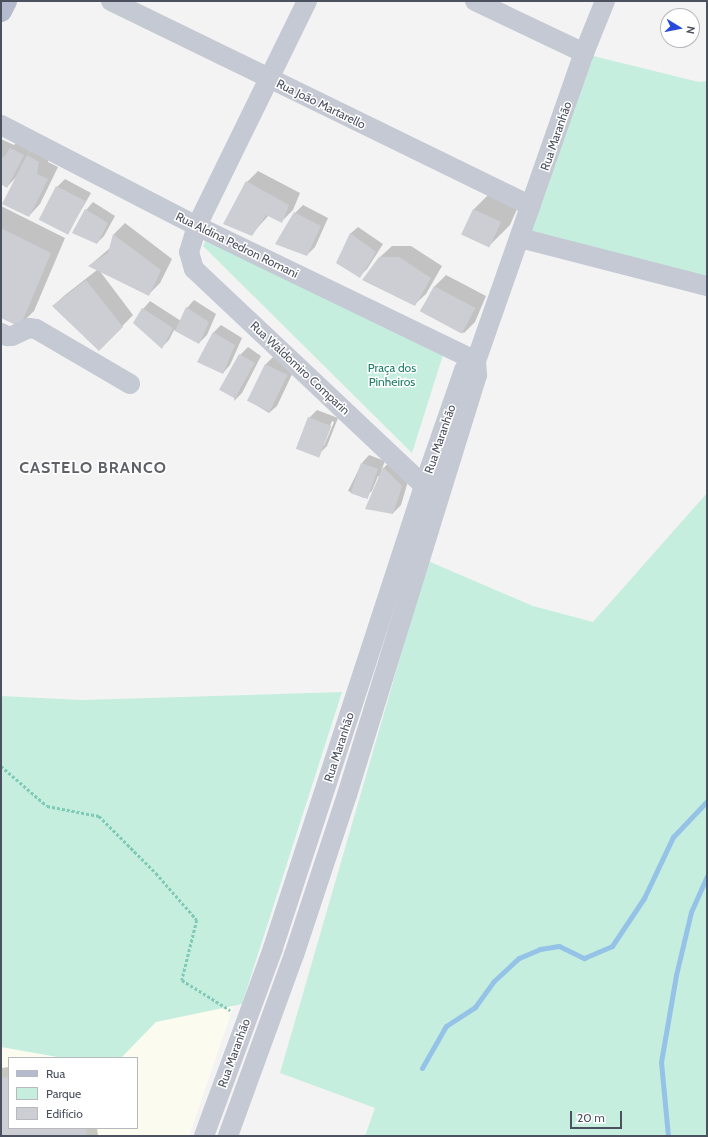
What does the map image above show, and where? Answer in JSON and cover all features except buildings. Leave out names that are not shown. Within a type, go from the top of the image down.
[{"type":"main road","points":[[1,11],[6,1]]},
{"type":"street","name":"Rua João Martarello","points":[[111,1],[531,206]]},
{"type":"street","name":"Rua Waldomiro Comparin","points":[[307,1],[197,226],[189,252],[194,269],[438,499]]},
{"type":"street","points":[[475,1],[584,53]]},
{"type":"street","name":"Rua Maranhão","points":[[228,1136],[294,955],[347,795],[477,376],[476,361],[584,53],[605,1]]},
{"type":"street","name":"Rua Aldina Pedron Romani","points":[[1,125],[197,226],[476,361]]},
{"type":"street","points":[[520,238],[707,286]]},
{"type":"street","points":[[1,333],[7,336],[12,336],[29,328],[36,329],[130,384]]},
{"type":"street","name":"Rua Maranhão","points":[[204,1136],[273,948],[424,485],[464,370],[476,361]]},
{"type":"street","points":[[398,564],[417,571]]},
{"type":"street","points":[[325,789],[347,795]]},
{"type":"street","points":[[273,948],[294,955]]},
{"type":"street","points":[[218,1099],[239,1106]]},
{"type":"path","points":[[1,766],[47,806],[100,816],[156,873],[197,920],[182,980],[246,1021]]},
{"type":"shaded area","points":[[236,999],[189,1136],[1,1136],[1,1028]]},
{"type":"green space","points":[[593,56],[699,82],[707,81],[707,277],[530,231]]},
{"type":"green space","name":"Praça dos Pinheiros","points":[[209,234],[443,355],[412,453],[203,246]]},
{"type":"green space","points":[[707,493],[707,1136],[365,1136],[375,1108],[280,1073],[428,561],[533,606],[593,622]]},
{"type":"green space","points":[[342,692],[242,1004],[156,1022],[122,1057],[57,1057],[1,1047],[1,696],[82,700]]},
{"type":"waterway","points":[[422,1068],[446,1026],[475,1007],[494,981],[519,958],[540,949],[559,946],[584,958],[612,946],[644,898],[673,837],[707,801]]},
{"type":"waterway","points":[[668,1136],[661,1062],[676,975],[691,912],[707,876]]},
{"type":"district","name":"CASTELO BRANCO","points":[[93,468]]}]
